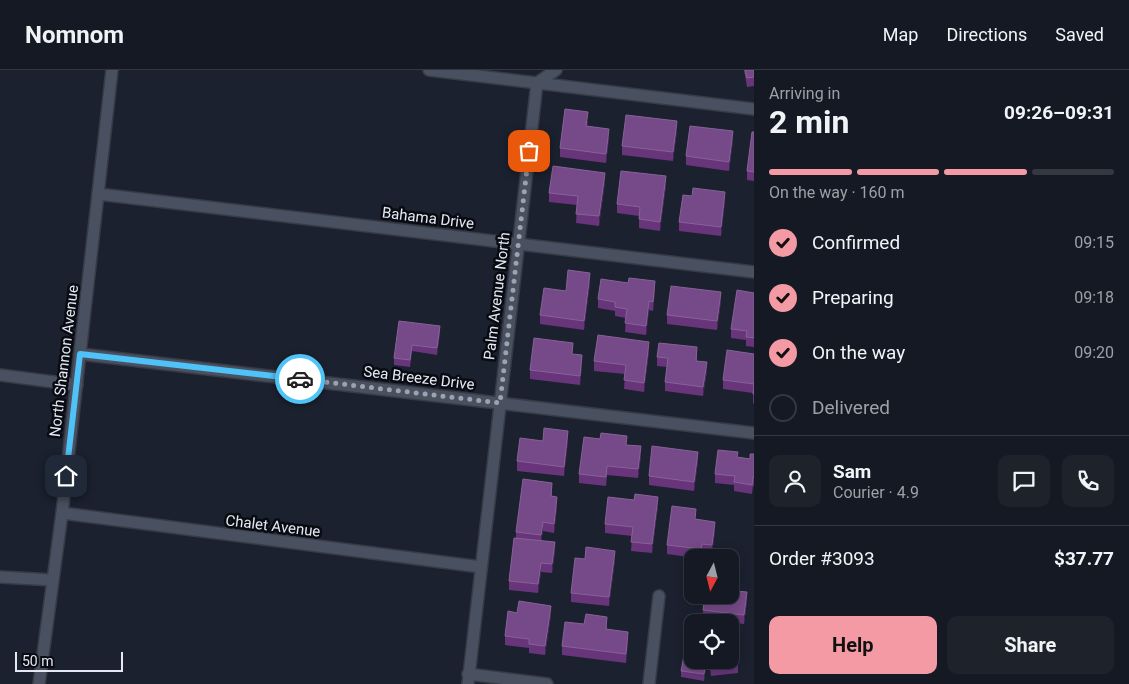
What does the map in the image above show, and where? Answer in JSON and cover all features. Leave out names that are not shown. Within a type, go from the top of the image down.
[{"type":"street","name":"North Shannon Avenue","points":[[39,684],[62,513],[112,70]]},
{"type":"street","points":[[429,70],[754,109]]},
{"type":"street","points":[[537,83],[556,70]]},
{"type":"street","name":"Palm Avenue North","points":[[468,679],[537,83]]},
{"type":"street","name":"Bahama Drive","points":[[98,194],[754,272]]},
{"type":"street","name":"Sea Breeze Drive","points":[[80,354],[754,434]]},
{"type":"street","points":[[0,374],[77,385]]},
{"type":"street","name":"Chalet Avenue","points":[[62,513],[481,567]]},
{"type":"street","points":[[0,576],[53,580]]},
{"type":"street","points":[[649,684],[659,596]]},
{"type":"street","points":[[468,679],[547,684]]},
{"type":"building","points":[[745,70],[754,70],[754,77],[747,78]]},
{"type":"building","points":[[565,109],[588,112],[586,126],[609,129],[606,154],[560,148]]},
{"type":"building","points":[[626,115],[677,121],[673,152],[622,146]]},
{"type":"building","points":[[690,126],[733,131],[729,162],[686,156]]},
{"type":"building","points":[[752,132],[754,132],[754,172],[747,171]]},
{"type":"building","points":[[553,166],[605,173],[599,216],[576,214],[578,196],[549,193]]},
{"type":"building","points":[[621,171],[666,176],[660,222],[639,219],[640,207],[617,204]]},
{"type":"building","points":[[693,188],[725,192],[721,227],[679,222],[683,195],[692,196]]},
{"type":"building","points":[[568,270],[590,273],[584,321],[540,315],[544,288],[566,291]]},
{"type":"building","points":[[629,278],[655,281],[653,302],[649,301],[646,326],[625,323],[627,309],[615,307],[615,302],[598,299],[601,279],[628,283]]},
{"type":"building","points":[[671,286],[721,292],[717,321],[667,315]]},
{"type":"building","points":[[737,290],[754,293],[754,338],[746,337],[747,331],[731,329]]},
{"type":"building","points":[[399,321],[440,326],[437,348],[412,345],[410,360],[394,358]]},
{"type":"building","points":[[598,335],[649,342],[644,383],[624,380],[626,365],[594,361]]},
{"type":"building","points":[[534,338],[573,343],[572,354],[582,355],[580,376],[530,370]]},
{"type":"building","points":[[659,343],[697,347],[696,361],[707,362],[703,387],[665,382],[668,358],[657,357]]},
{"type":"building","points":[[727,350],[754,354],[754,384],[723,380]]},
{"type":"building","points":[[544,428],[568,431],[564,467],[517,461],[520,438],[543,441]]},
{"type":"building","points":[[601,433],[627,436],[626,445],[641,446],[638,469],[607,466],[606,477],[579,474],[584,437],[600,439]]},
{"type":"building","points":[[652,446],[698,452],[694,482],[649,476]]},
{"type":"building","points":[[718,450],[738,452],[737,457],[750,459],[750,454],[754,454],[752,485],[734,482],[735,476],[715,474]]},
{"type":"building","points":[[523,479],[552,483],[551,496],[557,497],[554,524],[543,522],[541,535],[516,532]]},
{"type":"building","points":[[635,494],[658,497],[652,544],[631,542],[633,527],[605,524],[608,497],[634,500]]},
{"type":"building","points":[[672,506],[696,509],[695,519],[715,522],[712,545],[702,544],[701,549],[667,545]]},
{"type":"building","points":[[514,538],[555,542],[552,564],[541,563],[538,584],[509,581]]},
{"type":"building","points":[[586,547],[615,551],[609,597],[571,593],[575,558],[585,559]]},
{"type":"building","points":[[739,591],[747,592],[744,615],[703,610],[704,604],[739,604]]},
{"type":"building","points":[[519,601],[551,606],[545,646],[529,644],[529,639],[505,636],[508,611],[517,613]]},
{"type":"building","points":[[586,614],[607,617],[606,629],[628,632],[626,654],[562,646],[565,622],[584,624]]},
{"type":"building","points":[[684,655],[684,669],[705,669],[704,674],[681,671]]},
{"type":"way so far","points":[[300,379],[500,403],[529,151]]},
{"type":"route","points":[[66,476],[80,354],[300,379]]}]
